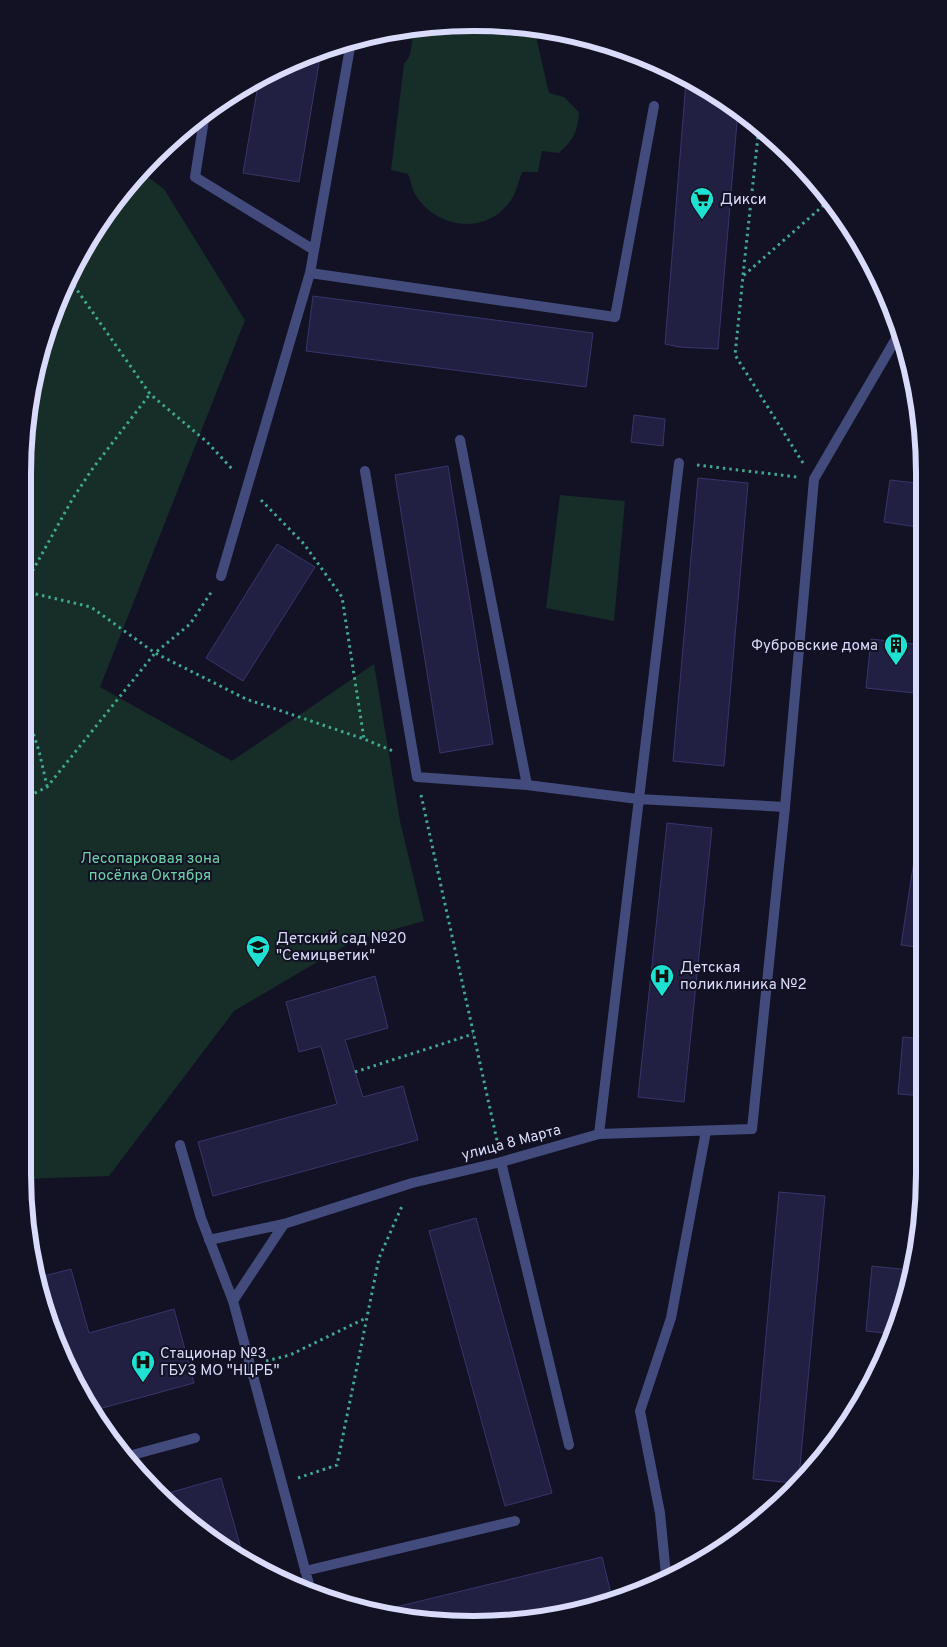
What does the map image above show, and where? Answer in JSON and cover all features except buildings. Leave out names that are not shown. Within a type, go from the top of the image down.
[{"type":"street","points":[[222,576],[310,273],[350,49]]},
{"type":"street","points":[[310,273],[615,317],[654,106]]},
{"type":"street","points":[[203,124],[195,177],[314,250]]},
{"type":"street","points":[[365,470],[417,777],[526,785],[638,798],[785,808],[814,479],[895,340]]},
{"type":"street","points":[[460,440],[526,785]]},
{"type":"street","points":[[599,1134],[679,463]]},
{"type":"street","name":"улица 8 Марта","points":[[209,1240],[284,1224],[412,1183],[501,1162],[599,1134],[752,1129],[785,808]]},
{"type":"street","points":[[666,1572],[660,1513],[640,1411],[671,1318],[706,1131]]},
{"type":"street","points":[[180,1145],[209,1240],[233,1301],[309,1584]]},
{"type":"street","points":[[501,1162],[569,1446]]},
{"type":"street","points":[[233,1301],[284,1224]]},
{"type":"street","points":[[133,1455],[195,1438]]},
{"type":"street","points":[[305,1571],[515,1521]]},
{"type":"path","points":[[757,135],[735,355],[814,479]]},
{"type":"path","points":[[744,276],[824,205],[830,213]]},
{"type":"path","points":[[31,575],[73,498],[93,468],[150,394]]},
{"type":"path","points":[[679,463],[814,479]]},
{"type":"path","points":[[31,795],[47,787],[155,653],[190,624],[222,576]]},
{"type":"path","points":[[31,592],[91,607],[155,653],[246,699],[364,739],[414,761]]},
{"type":"path","points":[[31,725],[40,751],[47,787]]},
{"type":"path","points":[[417,777],[501,1162]]},
{"type":"path","points":[[355,1072],[473,1034]]},
{"type":"path","points":[[282,1483],[337,1465],[379,1258],[412,1183]]},
{"type":"path","points":[[251,1364],[290,1356],[366,1318]]},
{"type":"green space","points":[[474,31],[536,36],[549,93],[564,97],[579,112],[576,130],[568,144],[559,153],[542,151],[538,172],[522,172],[513,197],[508,204],[498,214],[486,220],[474,224],[461,224],[448,221],[436,215],[425,207],[416,196],[408,174],[391,170],[404,64],[410,54],[413,36]]},
{"type":"green space","name":"Лесопарковая зона посёлка Октября","points":[[147,176],[164,189],[245,320],[100,687],[232,761],[374,664],[400,821],[424,921],[353,941],[234,1011],[109,1176],[31,1179],[32,445],[35,416],[46,359],[65,304],[91,252],[106,228]]},
{"type":"green space","points":[[560,495],[625,501],[614,621],[546,608]]},
{"type":"place","name":"Дикси","points":[[702,220]]},
{"type":"place","name":"Фубровские дома","points":[[896,666]]},
{"type":"place","name":"Детский сад №20 \"Семицветик\"","points":[[258,968]]},
{"type":"place","name":"Детская поликлиника №2","points":[[662,997]]},
{"type":"place","name":"Стационар №3 ГБУЗ МО \"НЦРБ\"","points":[[143,1383]]}]
